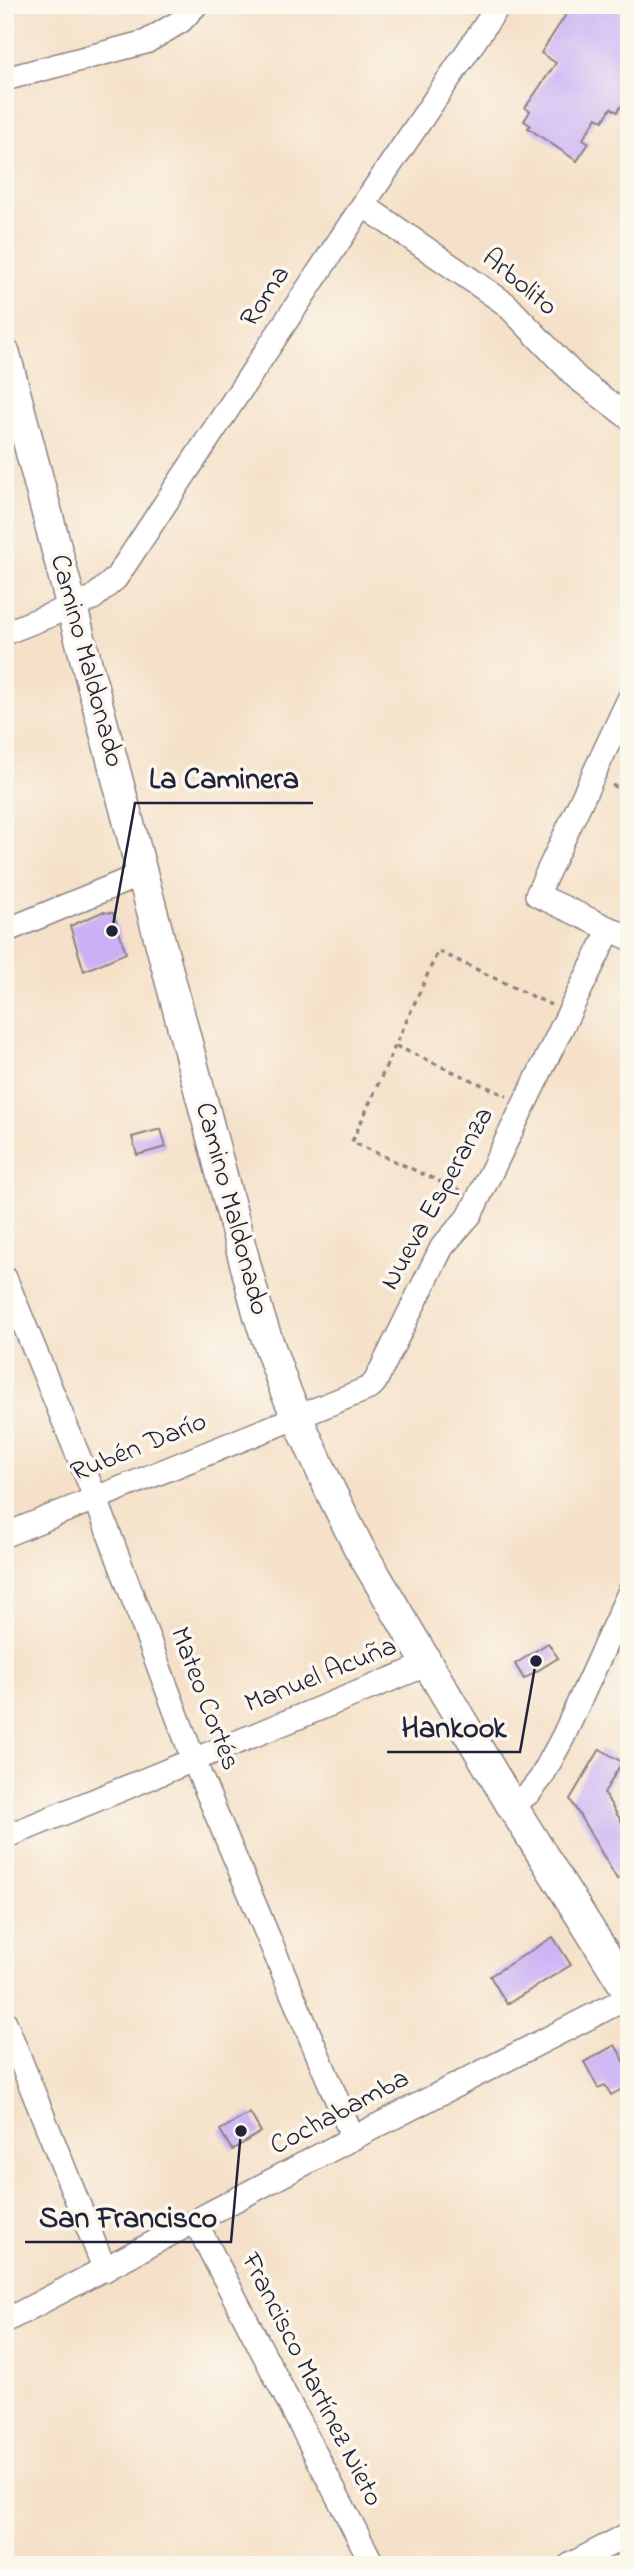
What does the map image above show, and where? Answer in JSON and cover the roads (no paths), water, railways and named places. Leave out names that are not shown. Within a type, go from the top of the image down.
[{"type":"main road","name":"Camino Maldonado","points":[[5,354],[259,1316],[296,1416],[359,1548],[426,1665],[629,1995]]},
{"type":"street","points":[[5,79],[146,42],[181,21],[196,5]]},
{"type":"street","name":"Roma","points":[[5,633],[93,598],[116,578],[499,5]]},
{"type":"street","name":"Arbolito","points":[[363,205],[506,304],[577,378],[629,418]]},
{"type":"street","points":[[619,933],[537,895],[629,699]]},
{"type":"street","points":[[5,931],[142,874]]},
{"type":"street","name":"Nueva Esperanza","points":[[296,1416],[362,1392],[375,1382],[442,1247],[470,1214],[569,1014],[619,933]]},
{"type":"street","name":"Mateo Cortés","points":[[5,1278],[96,1499],[194,1761],[353,2138]]},
{"type":"street","name":"Rubén Darío","points":[[5,1535],[296,1416]]},
{"type":"street","points":[[512,1806],[530,1792],[541,1778],[564,1737],[629,1593]]},
{"type":"street","name":"Manuel Acuña","points":[[5,1837],[426,1665]]},
{"type":"street","name":"Cochabamba","points":[[5,2321],[629,1995]]},
{"type":"street","points":[[5,2022],[105,2270]]},
{"type":"street","name":"Francisco Martínez Nieto","points":[[196,2222],[373,2565]]},
{"type":"street","points":[[570,2565],[629,2534]]},
{"type":"place","name":"La Caminera","points":[[112,931]]},
{"type":"place","name":"Hankook","points":[[536,1661]]},
{"type":"place","name":"San Francisco","points":[[241,2131]]}]
